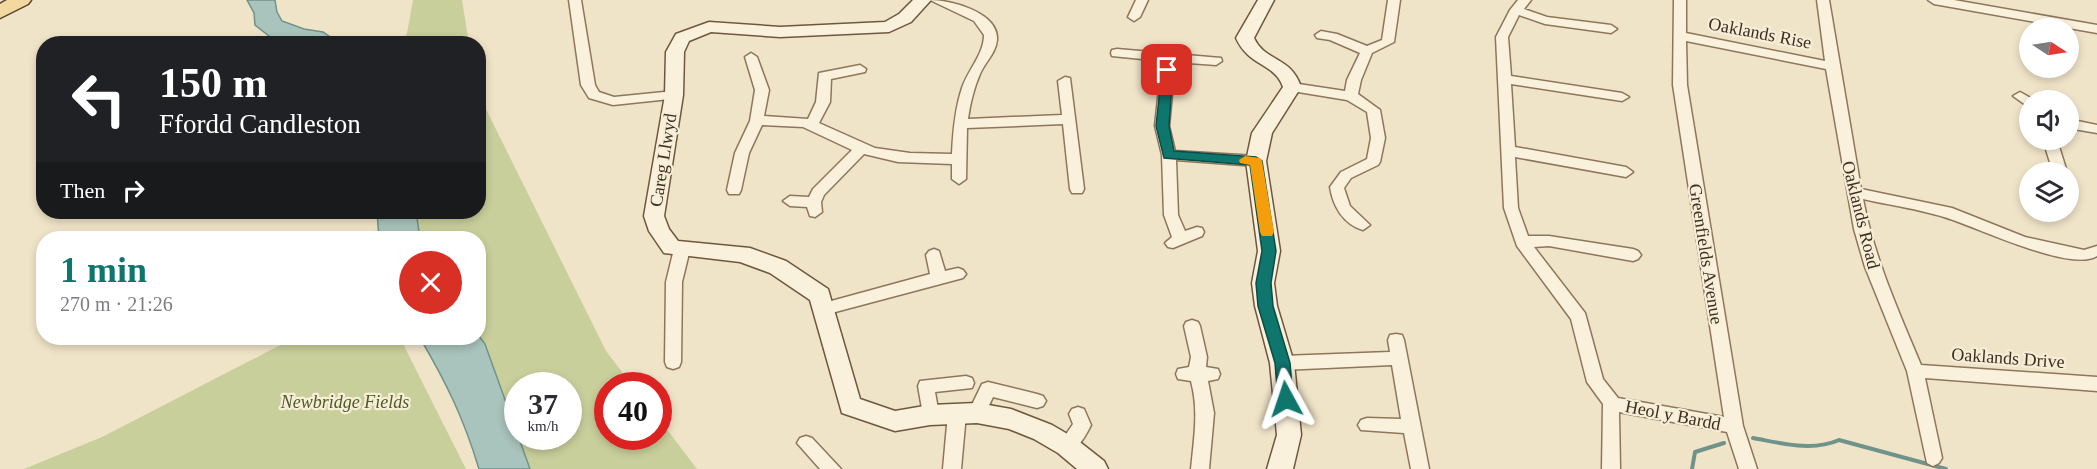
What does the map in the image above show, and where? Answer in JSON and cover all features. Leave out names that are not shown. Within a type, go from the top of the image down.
[{"type":"main road","points":[[0,12],[21,0]]},
{"type":"street","points":[[575,0],[588,85],[594,95],[613,101],[674,95]]},
{"type":"street","name":"Careg Llwyd","points":[[682,249],[672,248],[665,242],[654,216],[674,95],[676,46],[682,38],[701,29],[720,27],[780,32],[834,28],[878,29],[898,23],[923,0]]},
{"type":"street","points":[[936,0],[971,15],[989,30],[990,43],[978,64],[961,114],[958,179]]},
{"type":"street","points":[[1134,16],[1142,0]]},
{"type":"street","points":[[1266,0],[1245,38],[1251,51],[1278,66],[1290,77],[1292,87],[1262,134],[1256,161],[1269,251],[1263,283],[1266,306],[1282,363],[1289,435],[1280,469]]},
{"type":"street","points":[[1351,96],[1354,80],[1367,51],[1388,42],[1394,0]]},
{"type":"street","name":"Greenfields Avenue","points":[[1680,0],[1680,85],[1734,426],[1748,469]]},
{"type":"street","name":"Oaklands Road","points":[[1823,0],[1853,192],[1873,267],[1916,371],[1933,458]]},
{"type":"street","points":[[1934,0],[1972,4],[2097,30]]},
{"type":"street","name":"Heol y Bardd","points":[[1611,29],[1545,20],[1520,5],[1502,37],[1511,208],[1522,242],[1579,317],[1595,382],[1613,404],[1734,426]]},
{"type":"street","points":[[1321,35],[1334,37],[1367,51]]},
{"type":"street","name":"Oaklands Rise","points":[[1681,36],[1832,66]]},
{"type":"street","points":[[1118,53],[1216,61]]},
{"type":"street","points":[[734,190],[742,153],[757,121],[762,90],[751,57]]},
{"type":"street","points":[[1169,57],[1162,126],[1168,155],[1171,215],[1176,241],[1197,232]]},
{"type":"street","points":[[811,124],[820,111],[826,95],[823,71],[860,69]]},
{"type":"street","points":[[1503,79],[1622,97]]},
{"type":"street","points":[[1065,81],[1077,189]]},
{"type":"street","points":[[1292,87],[1351,96],[1373,110],[1378,138],[1373,162],[1346,175],[1337,187],[1344,222],[1363,225]]},
{"type":"street","points":[[962,124],[1069,119]]},
{"type":"street","points":[[757,121],[811,124],[861,149],[903,158],[959,159]]},
{"type":"street","points":[[2079,125],[2097,129]]},
{"type":"street","points":[[790,201],[815,207],[818,193],[861,149]]},
{"type":"street","points":[[1509,152],[1626,172]]},
{"type":"street","points":[[1168,155],[1256,161]]},
{"type":"street","points":[[1853,192],[1947,212],[2022,242],[2092,257]]},
{"type":"street","points":[[1522,242],[1549,241],[1633,255]]},
{"type":"street","points":[[673,362],[674,282],[682,249],[742,254],[778,267],[820,295],[850,406],[895,421],[967,413],[1011,419],[1043,432],[1095,469]]},
{"type":"street","points":[[934,255],[939,278]]},
{"type":"street","points":[[824,309],[958,274]]},
{"type":"street","points":[[1192,326],[1199,357],[1198,374],[1205,413],[1200,469]]},
{"type":"street","points":[[1396,340],[1420,469]]},
{"type":"street","points":[[1282,363],[1399,358]]},
{"type":"street","name":"Oaklands Drive","points":[[1916,371],[2097,384]]},
{"type":"street","points":[[930,416],[926,386],[966,383]]},
{"type":"street","points":[[952,469],[967,413],[988,389],[1037,402]]},
{"type":"street","name":"Heol y Bardd","points":[[1611,469],[1610,408],[1613,404]]},
{"type":"street","points":[[1067,447],[1082,425],[1078,414]]},
{"type":"street","points":[[1367,425],[1411,426]]},
{"type":"street","points":[[806,443],[832,469]]},
{"type":"green space","points":[[413,0],[462,0],[468,36],[406,36]]},
{"type":"green space","points":[[486,109],[606,351],[622,372],[594,372],[594,450],[672,450],[672,436],[697,469],[530,469],[523,450],[582,450],[582,372],[504,372],[504,397],[485,345],[486,231],[419,231],[417,219],[486,219]]},
{"type":"green space","name":"Newbridge Fields","points":[[280,345],[404,345],[466,469],[24,469],[102,437]]},
{"type":"water","points":[[247,0],[275,0],[277,12],[282,21],[304,29],[323,32],[329,36],[269,36],[255,25],[254,13]]},
{"type":"water","points":[[378,219],[417,219],[419,231],[378,231]]},
{"type":"water","points":[[424,345],[485,345],[504,397],[504,450],[523,450],[530,469],[479,469],[454,401]]},
{"type":"waterway","points":[[1753,438],[1807,446],[1829,444],[1839,440],[1946,469]]},
{"type":"waterway","points":[[1692,469],[1695,452],[1724,443]]},
{"type":"slow traffic","points":[[1245,160],[1256,161],[1267,232]]},
{"type":"route","points":[[1167,70],[1162,126],[1168,155],[1256,161],[1269,251],[1263,283],[1269,324],[1282,363],[1286,399]]}]
